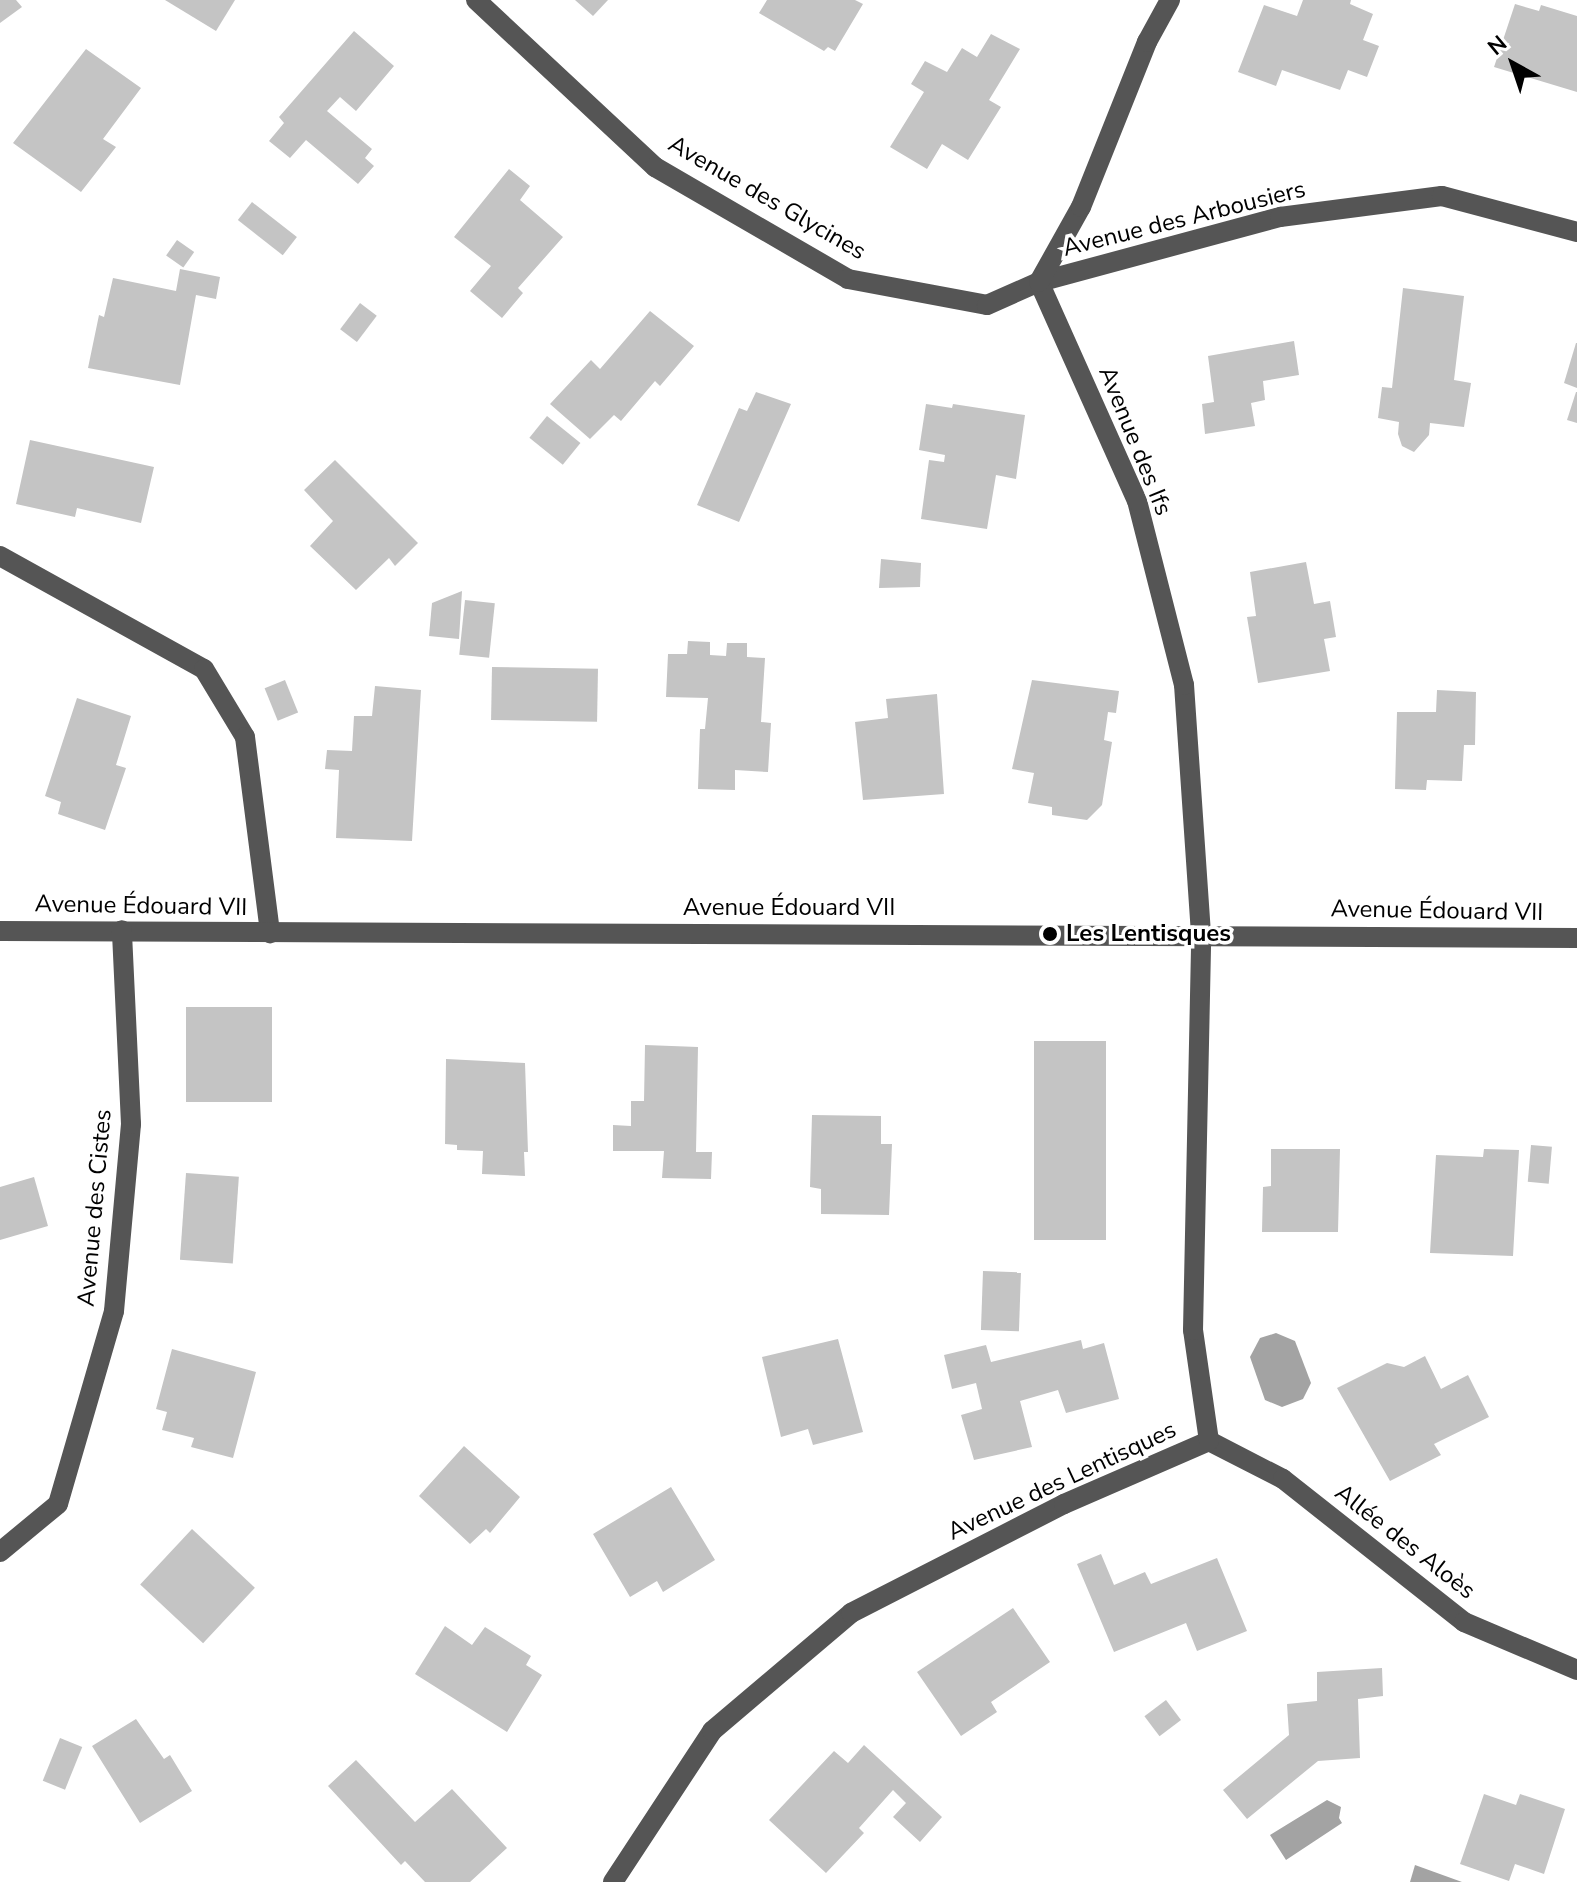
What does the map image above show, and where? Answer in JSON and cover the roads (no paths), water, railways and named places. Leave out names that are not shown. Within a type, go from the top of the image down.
[{"type":"street","name":"Avenue des Glycines","points":[[476,0],[655,167],[848,279],[987,305],[1039,282]]},
{"type":"street","points":[[1039,282],[1081,207],[1147,42],[1170,0]]},
{"type":"street","name":"Avenue des Arbousiers","points":[[1039,282],[1280,217],[1442,196],[1577,232]]},
{"type":"street","name":"Avenue des Ifs","points":[[1039,282],[1137,501],[1184,685],[1201,934]]},
{"type":"street","points":[[0,556],[204,669],[245,737],[270,933]]},
{"type":"street","name":"Avenue des Cistes","points":[[0,1552],[58,1504],[114,1311],[131,1124],[122,930]]},
{"type":"street","name":"Avenue Édouard VII","points":[[0,931],[1577,938]]},
{"type":"street","name":"Avenue des Lentisques","points":[[613,1882],[712,1731],[851,1613],[1064,1504],[1209,1441],[1193,1330],[1201,934]]},
{"type":"street","name":"Allée des Aloès","points":[[1209,1441],[1283,1479],[1464,1622],[1577,1670]]},
{"type":"place","name":"Les Lentisques","points":[[1050,934]]}]
